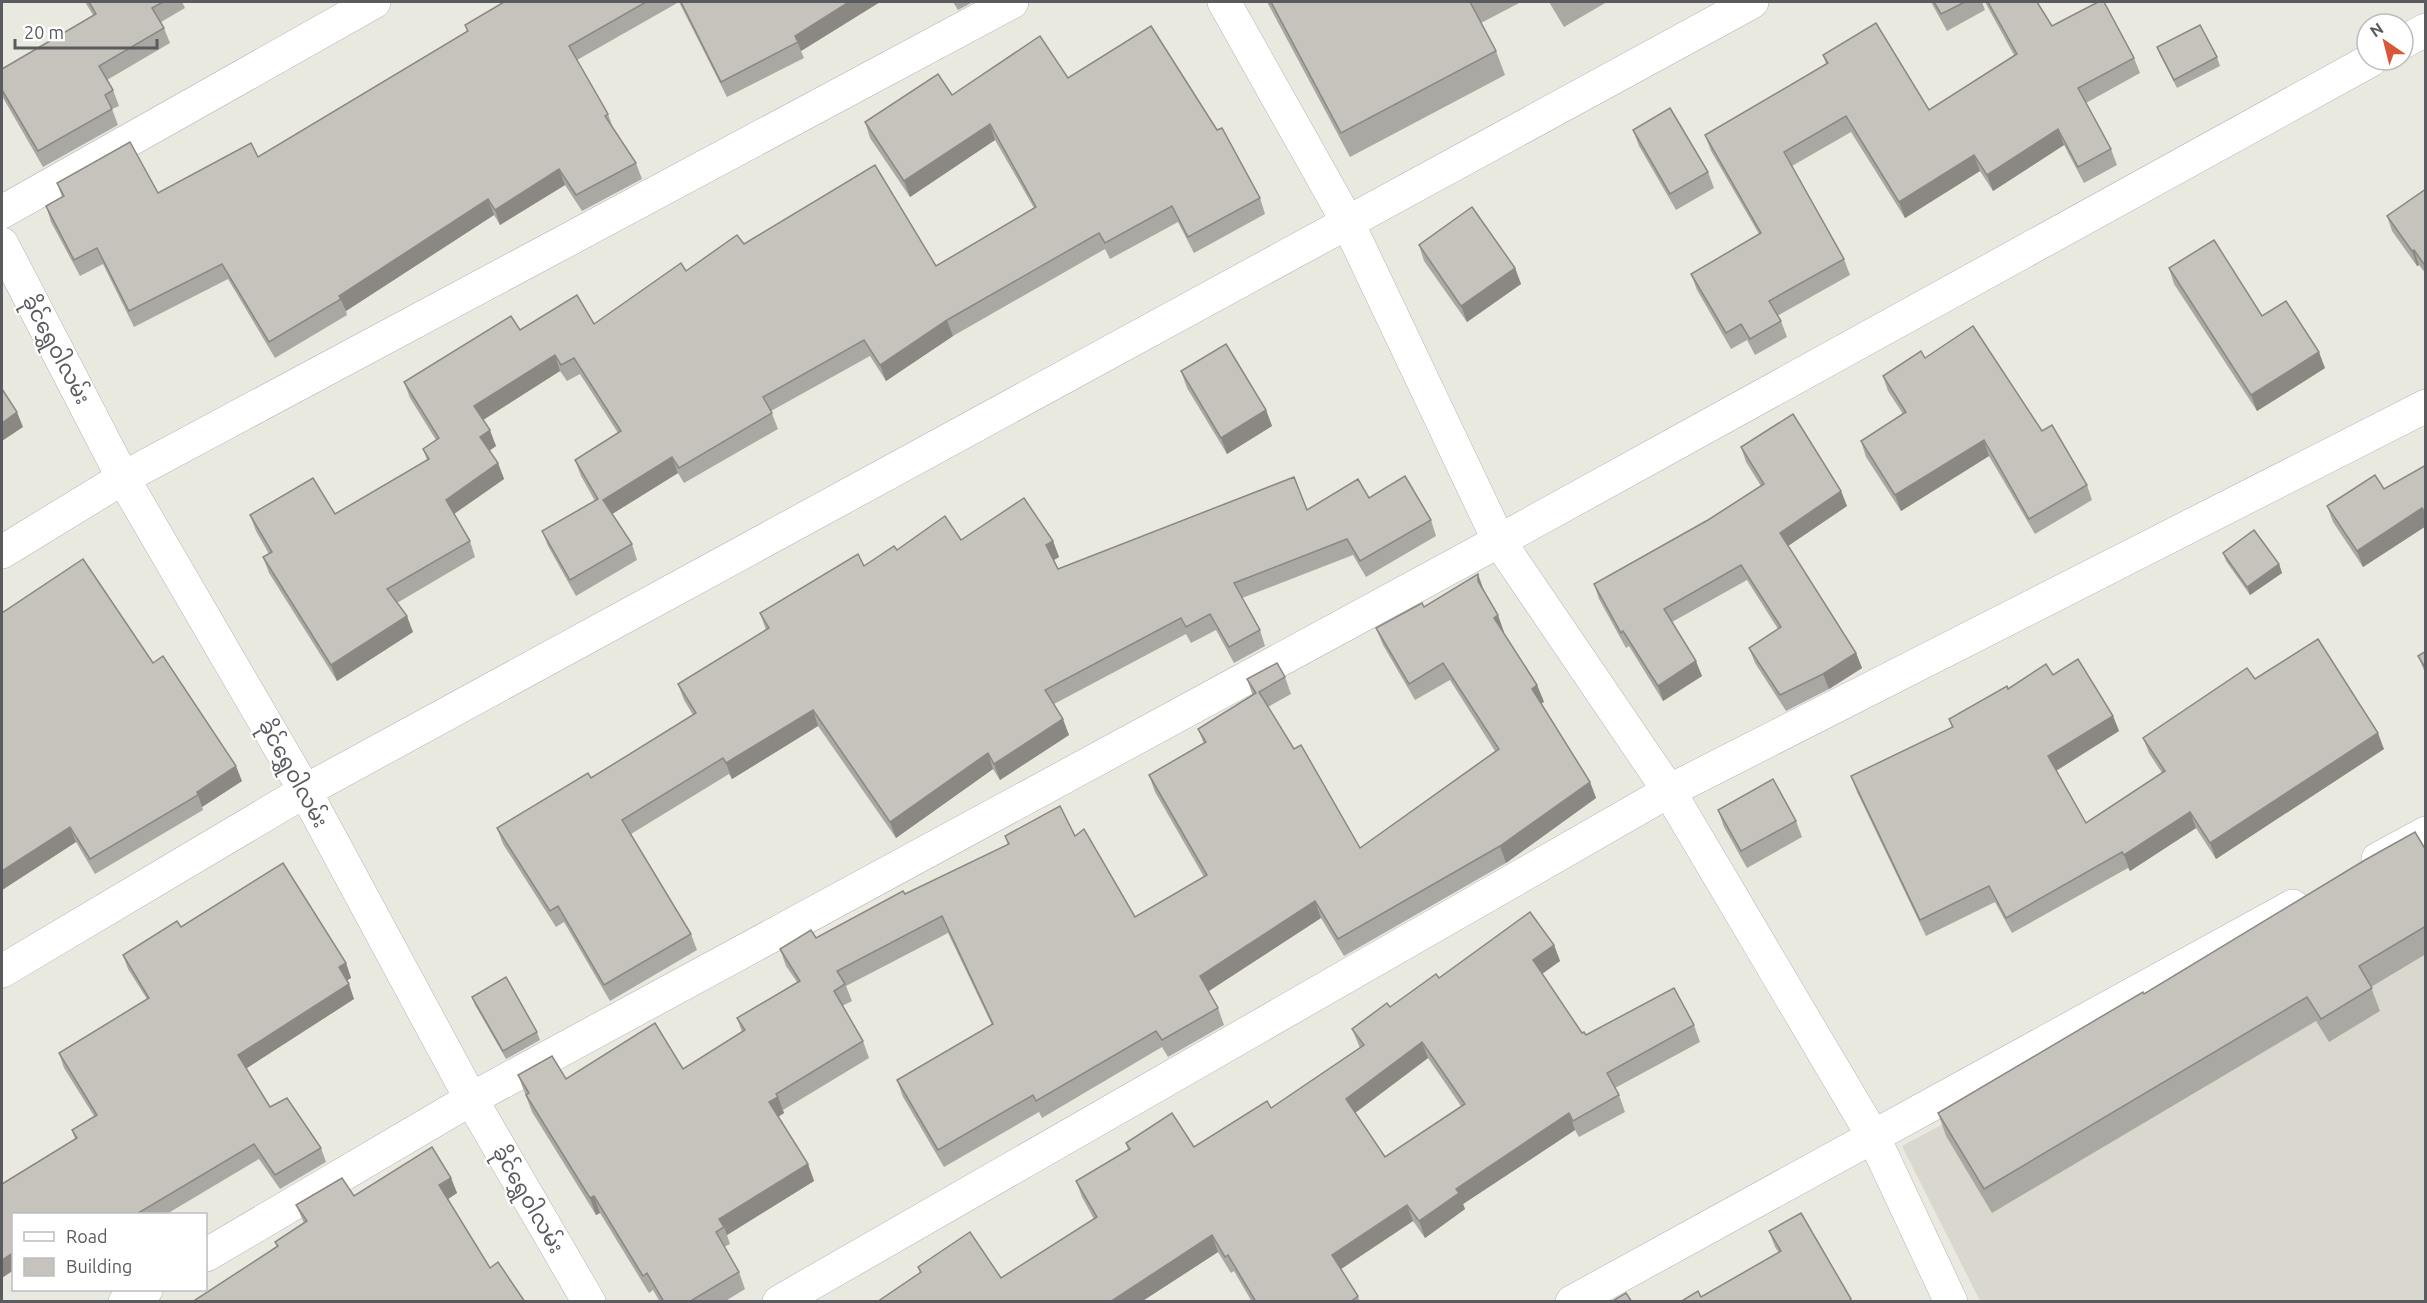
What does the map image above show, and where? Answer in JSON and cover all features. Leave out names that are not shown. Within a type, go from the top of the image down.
[{"type":"street","points":[[2,212],[374,2]]},
{"type":"street","points":[[2,552],[123,478],[1012,2]]},
{"type":"street","points":[[1224,2],[1347,221],[1498,541],[1669,791],[1873,1136],[1951,1302]]},
{"type":"street","points":[[2,971],[305,791],[1752,2]]},
{"type":"street","points":[[207,1254],[471,1099],[1498,541],[2355,69]]},
{"type":"street","name":"ခိုင်ရွှေဝါလမ်း","points":[[2,244],[123,478],[305,791],[471,1099],[589,1302]]},
{"type":"street","points":[[779,1302],[1669,791],[2426,406]]},
{"type":"street","points":[[2353,873],[2426,833]]},
{"type":"street","points":[[1572,1302],[2321,890]]},
{"type":"street","points":[[126,1302],[144,1291]]},
{"type":"shaded area","points":[[2425,867],[2425,1301],[1980,1301],[1902,1146]]},
{"type":"building","points":[[89,2],[163,2],[152,8],[164,28],[99,66],[113,90],[105,95],[112,109],[38,151],[2,90],[2,69],[96,14]]},
{"type":"building","points":[[504,2],[646,2],[569,46],[608,114],[605,116],[636,163],[576,195],[559,169],[495,210],[488,199],[339,296],[341,299],[269,342],[222,264],[129,311],[97,248],[74,260],[46,206],[64,196],[57,183],[130,142],[158,193],[251,143],[258,157],[468,31],[465,25]]},
{"type":"building","points":[[681,2],[849,2],[795,36],[798,42],[721,82]]},
{"type":"building","points":[[1271,2],[1470,2],[1496,51],[1341,133]]},
{"type":"building","points":[[1934,2],[1965,2],[1941,14]]},
{"type":"building","points":[[1988,2],[2037,2],[2052,26],[2098,2],[2104,2],[2134,58],[2078,88],[2111,149],[2078,167],[2058,129],[1987,175],[1974,155],[1899,202],[1846,116],[1784,152],[1844,259],[1769,301],[1781,321],[1750,339],[1741,324],[1726,333],[1691,274],[1761,233],[1705,135],[1828,63],[1823,55],[1876,23],[1929,110],[2017,54]]},
{"type":"building","points":[[2200,25],[2217,57],[2174,80],[2157,47]]},
{"type":"building","points":[[1151,26],[1217,130],[1222,128],[1260,198],[1188,237],[1172,206],[1105,243],[1099,233],[947,320],[880,365],[864,340],[763,397],[772,413],[679,468],[672,457],[603,500],[632,544],[570,580],[542,531],[598,499],[575,460],[621,431],[574,358],[561,365],[555,355],[474,406],[490,430],[480,437],[498,463],[446,500],[470,541],[387,589],[407,616],[331,665],[263,557],[272,552],[250,515],[313,478],[335,514],[429,459],[423,449],[439,438],[404,382],[511,316],[520,330],[577,295],[594,324],[681,263],[686,271],[737,235],[744,244],[875,165],[936,266],[1036,207],[990,124],[904,181],[865,122],[938,74],[952,95],[1040,36],[1068,78]]},
{"type":"building","points":[[1670,108],[1708,172],[1670,194],[1633,130]]},
{"type":"building","points":[[2426,189],[2426,267],[2387,216]]},
{"type":"building","points":[[1472,207],[1515,268],[1461,306],[1419,245]]},
{"type":"building","points":[[2214,240],[2262,316],[2286,301],[2319,352],[2251,395],[2169,268]]},
{"type":"building","points":[[1973,326],[2042,431],[2052,425],[2087,485],[2029,519],[1984,440],[1895,495],[1861,441],[1906,412],[1883,376],[1921,351],[1925,358]]},
{"type":"building","points":[[1226,344],[1266,410],[1221,438],[1181,371]]},
{"type":"building","points":[[2,389],[17,412],[2,423]]},
{"type":"building","points":[[1793,414],[1841,491],[1780,533],[1856,653],[1823,674],[1780,695],[1749,648],[1781,627],[1741,565],[1664,609],[1696,661],[1658,686],[1623,631],[1621,633],[1594,584],[1708,520],[1764,484],[1741,447]]},
{"type":"building","points":[[2426,465],[2426,514],[2422,508],[2357,551],[2327,506],[2375,475],[2384,489]]},
{"type":"building","points":[[1405,476],[1431,520],[1360,561],[1347,539],[1234,583],[1260,630],[1229,647],[1210,614],[1186,627],[1181,618],[1045,690],[1063,719],[994,764],[988,753],[890,822],[813,710],[726,763],[723,758],[622,820],[691,934],[604,985],[558,906],[550,911],[497,828],[588,773],[591,778],[696,713],[678,684],[769,628],[760,613],[858,554],[864,566],[894,546],[897,550],[945,516],[961,540],[1024,498],[1053,541],[1046,545],[1058,569],[1294,477],[1307,510],[1358,479],[1369,498]]},
{"type":"building","points":[[2254,530],[2279,564],[2247,587],[2223,553]]},
{"type":"building","points":[[83,559],[153,663],[163,656],[236,766],[197,792],[198,795],[90,859],[70,827],[2,871],[2,613]]},
{"type":"building","points":[[1478,574],[1478,581],[1498,615],[1494,618],[1537,685],[1532,689],[1590,782],[1500,846],[1338,939],[1315,901],[1200,976],[1218,1008],[1162,1040],[1156,1031],[1036,1101],[1033,1095],[938,1150],[897,1080],[993,1024],[942,916],[837,971],[845,984],[834,991],[863,1041],[776,1094],[778,1097],[769,1102],[808,1164],[719,1219],[724,1227],[716,1232],[739,1272],[689,1302],[664,1302],[647,1273],[643,1276],[594,1196],[590,1198],[526,1095],[529,1093],[518,1075],[552,1056],[566,1079],[655,1023],[683,1069],[745,1030],[737,1018],[800,981],[780,949],[811,930],[816,938],[903,891],[905,894],[1009,844],[1005,836],[1060,806],[1075,836],[1084,829],[1135,917],[1207,875],[1149,775],[1206,742],[1198,729],[1256,693],[1247,679],[1277,663],[1285,677],[1259,692],[1294,749],[1301,745],[1360,848],[1499,749],[1443,663],[1409,684],[1376,628],[1422,603],[1424,607]]},
{"type":"building","points":[[2318,639],[2378,733],[2210,843],[2190,812],[2124,855],[2122,852],[2006,918],[1989,886],[1920,920],[1851,776],[1953,727],[1949,719],[2007,686],[2008,689],[2046,664],[2053,675],[2078,659],[2113,716],[2048,756],[2086,823],[2165,771],[2143,738],[2247,668],[2255,679]]},
{"type":"building","points":[[2426,651],[2426,669],[2418,656]]},
{"type":"building","points":[[1773,779],[1796,821],[1741,851],[1718,810]]},
{"type":"building","points":[[2415,832],[2424,847],[2426,846],[2426,926],[2359,966],[2372,988],[2321,1019],[2307,997],[1984,1189],[1938,1113],[2143,992],[2144,994]]},
{"type":"building","points":[[283,863],[346,963],[339,967],[349,984],[238,1055],[270,1107],[287,1098],[321,1148],[275,1175],[254,1144],[138,1213],[12,1213],[12,1253],[2,1260],[2,1184],[77,1138],[72,1130],[97,1115],[59,1053],[149,998],[123,955],[177,921],[181,927]]},
{"type":"building","points":[[1530,912],[1554,945],[1533,960],[1582,1033],[1586,1035],[1674,988],[1694,1025],[1607,1073],[1619,1095],[1573,1121],[1569,1113],[1456,1189],[1459,1193],[1419,1221],[1407,1205],[1332,1255],[1358,1296],[1350,1302],[1256,1302],[1228,1255],[1225,1257],[1212,1235],[1110,1302],[877,1302],[921,1272],[918,1267],[970,1232],[1001,1278],[1097,1217],[1076,1181],[1130,1149],[1126,1143],[1172,1113],[1194,1147],[1267,1101],[1271,1108],[1364,1045],[1352,1029],[1387,1003],[1390,1007],[1436,974],[1439,978]],"holes":[[[1422,1042],[1465,1104],[1385,1157],[1346,1099]]]},
{"type":"building","points":[[506,977],[537,1032],[503,1051],[472,997]]},
{"type":"building","points":[[432,1147],[451,1178],[439,1185],[490,1268],[498,1262],[525,1302],[192,1302],[278,1246],[275,1242],[307,1221],[296,1205],[342,1178],[354,1196]]},
{"type":"building","points":[[1801,1213],[1851,1299],[1848,1302],[1680,1302],[1698,1291],[1701,1297],[1781,1251],[1769,1231]]},
{"type":"building","points":[[1626,1293],[1632,1302],[1611,1302]]}]
